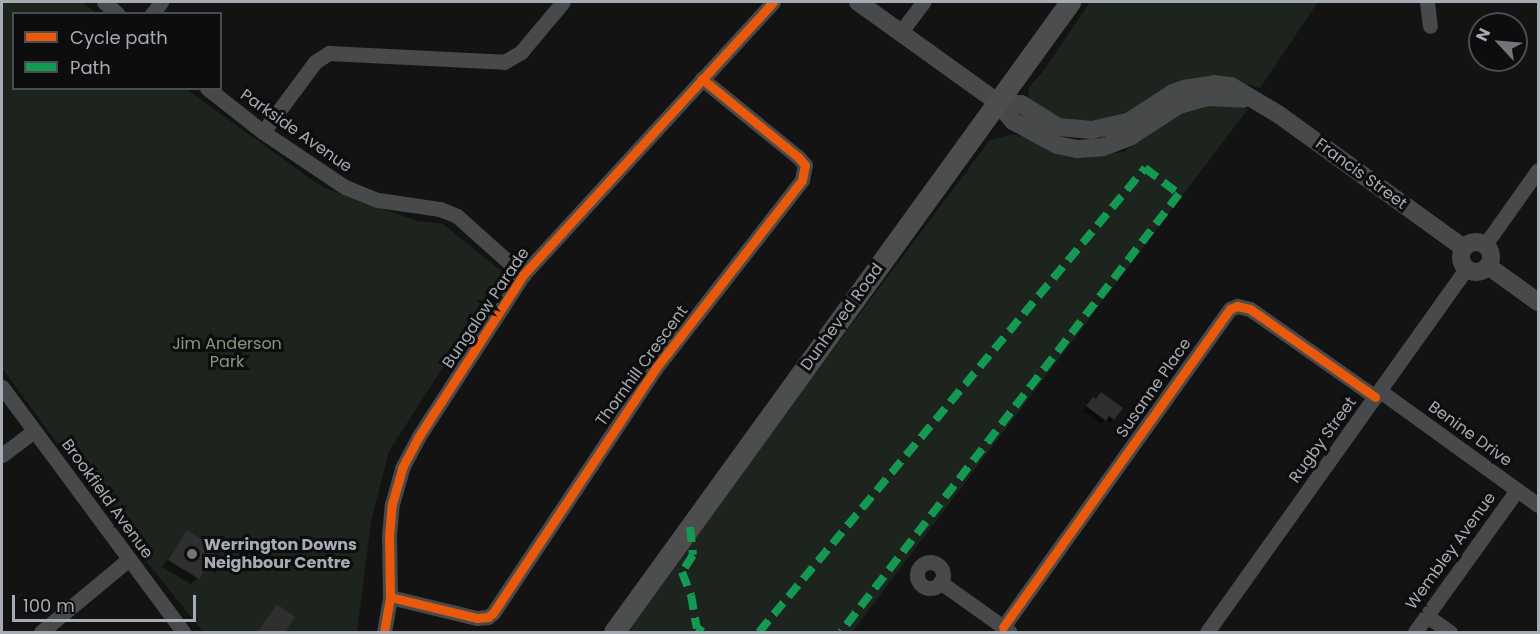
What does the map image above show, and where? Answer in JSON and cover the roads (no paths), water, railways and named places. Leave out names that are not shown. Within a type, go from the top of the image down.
[{"type":"main road","name":"Dunheved Road","points":[[614,633],[1070,2]]},
{"type":"street","points":[[104,2],[116,12]]},
{"type":"street","points":[[263,132],[315,62],[324,55],[338,51],[504,62],[521,52],[563,2]]},
{"type":"street","name":"Bungalow Parade","points":[[384,633],[390,597],[390,516],[402,468],[418,436],[523,275],[773,2]]},
{"type":"street","name":"Francis Street","points":[[858,2],[997,102],[1013,121],[1048,142],[1086,149],[1122,141],[1166,112],[1192,100],[1221,97],[1256,100],[1464,248]]},
{"type":"street","points":[[900,33],[923,2]]},
{"type":"street","points":[[1427,2],[1430,26]]},
{"type":"street","name":"Thornhill Crescent","points":[[390,597],[477,618],[488,617],[493,613],[655,369],[802,180],[805,165],[798,157],[702,79]]},
{"type":"street","name":"Parkside Avenue","points":[[210,90],[263,132],[333,180],[357,192],[390,202],[452,212],[523,275]]},
{"type":"street","points":[[1484,246],[1539,170]]},
{"type":"street","points":[[1472,243],[1484,246],[1490,257],[1488,266],[1476,272],[1466,269],[1462,261],[1464,248],[1472,243]]},
{"type":"street","points":[[1488,266],[1539,302]]},
{"type":"street","name":"Rugby Street","points":[[1207,633],[1466,269]]},
{"type":"street","name":"Susanne Place","points":[[1006,630],[1230,309],[1236,306],[1250,309],[1378,394]]},
{"type":"street","name":"Brookfield Avenue","points":[[2,387],[183,633]]},
{"type":"street","name":"Benine Drive","points":[[1378,394],[1539,505]]},
{"type":"street","points":[[2,455],[34,431]]},
{"type":"street","name":"Wembley Avenue","points":[[1415,633],[1517,490]]},
{"type":"street","points":[[41,633],[54,619],[129,559]]},
{"type":"street","points":[[940,582],[1006,630]]},
{"type":"street","points":[[1427,616],[1450,633]]},
{"type":"place","name":"Werrington Downs Neighbour Centre","points":[[192,554]]},
{"type":"park label","name":"Jim Anderson Park","points":[[227,353]]}]
